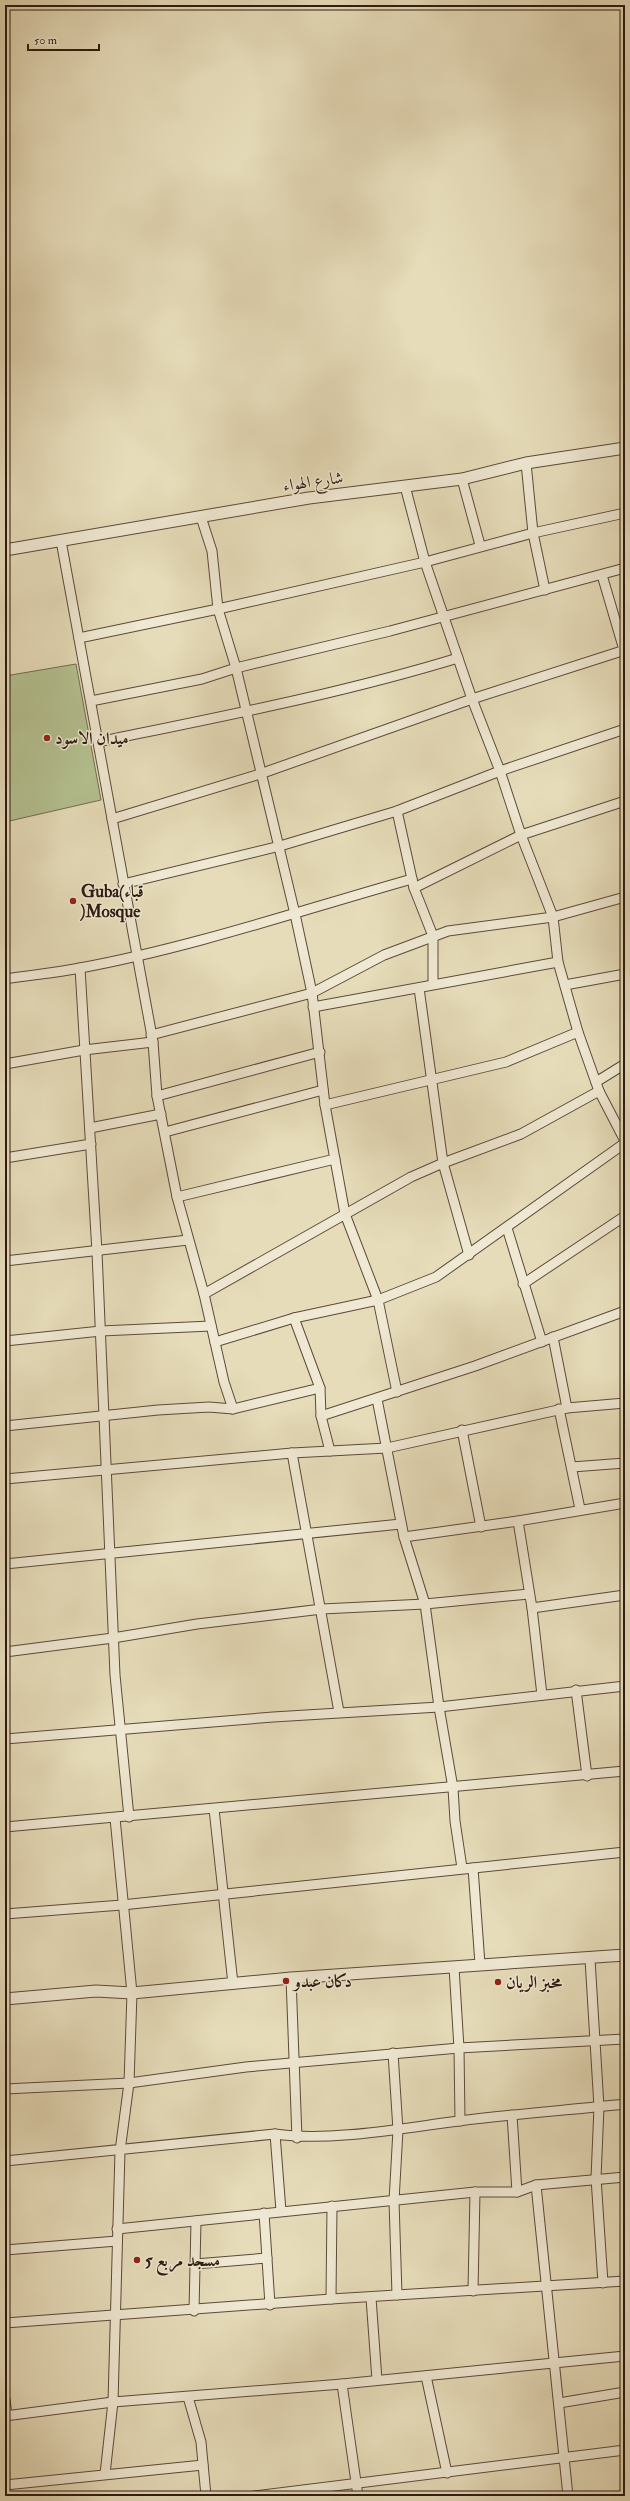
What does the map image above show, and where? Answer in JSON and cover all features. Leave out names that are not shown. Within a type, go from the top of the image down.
[{"type":"street","name":"شارع الهواء","points":[[5,550],[309,498],[462,479],[526,463],[625,448]]},
{"type":"street","points":[[526,463],[533,533],[545,590]]},
{"type":"street","points":[[462,479],[480,546]]},
{"type":"street","points":[[215,1342],[294,1318],[378,1300],[436,1277],[507,1228],[625,1142],[597,1086],[578,1032],[558,962],[553,917],[520,835],[500,771],[472,699],[425,562],[405,486]]},
{"type":"street","points":[[79,638],[218,609],[425,562],[533,533],[625,513]]},
{"type":"street","points":[[201,517],[212,551],[218,609],[236,668],[260,774],[280,846],[312,993],[325,1105],[345,1214],[378,1300],[397,1392]]},
{"type":"street","points":[[61,541],[152,1038],[157,1096],[177,1197],[204,1294],[224,1382],[233,1409]]},
{"type":"street","points":[[91,701],[202,679],[236,668],[390,631],[625,568]]},
{"type":"street","points":[[112,818],[260,774],[472,699],[624,650],[602,575]]},
{"type":"street","points":[[98,742],[245,712],[405,674],[458,658]]},
{"type":"street","points":[[123,884],[280,846],[397,811],[500,771],[625,729]]},
{"type":"street","points":[[5,979],[80,968],[136,956],[413,884],[520,835],[625,801]]},
{"type":"street","points":[[397,811],[413,884],[433,936],[433,984]]},
{"type":"street","points":[[5,1064],[152,1038],[312,993],[384,954],[448,931],[553,917],[625,897]]},
{"type":"street","points":[[313,1007],[558,962]]},
{"type":"street","points":[[80,968],[101,1332],[113,1638],[129,1817]]},
{"type":"street","points":[[565,985],[625,974]]},
{"type":"street","points":[[419,988],[443,1163],[469,1255]]},
{"type":"street","points":[[325,1105],[506,1062],[578,1032]]},
{"type":"street","points":[[157,1096],[320,1052]]},
{"type":"street","points":[[204,1294],[412,1177],[443,1163],[526,1132],[597,1086],[625,1064]]},
{"type":"street","points":[[165,1132],[323,1090]]},
{"type":"street","points":[[90,1128],[161,1114]]},
{"type":"street","points":[[5,1158],[91,1144]]},
{"type":"street","points":[[177,1197],[335,1159]]},
{"type":"street","points":[[523,1284],[625,1216]]},
{"type":"street","points":[[507,1228],[542,1342]]},
{"type":"street","points":[[5,1261],[97,1252],[188,1240]]},
{"type":"street","points":[[321,1416],[377,1399],[542,1342],[625,1311]]},
{"type":"street","points":[[294,1318],[320,1388],[321,1416],[330,1451]]},
{"type":"street","points":[[5,1341],[101,1332],[211,1326]]},
{"type":"street","points":[[553,1337],[572,1467],[580,1509]]},
{"type":"street","points":[[5,1426],[104,1414],[209,1407],[233,1409],[320,1388]]},
{"type":"street","points":[[377,1399],[404,1537],[425,1604],[439,1707],[453,1788],[455,1821],[462,1868]]},
{"type":"street","points":[[5,1479],[107,1468],[292,1453],[387,1448],[563,1408],[625,1403]]},
{"type":"street","points":[[462,1430],[481,1527]]},
{"type":"street","points":[[292,1453],[322,1609],[339,1712]]},
{"type":"street","points":[[572,1467],[625,1463]]},
{"type":"street","points":[[404,1537],[518,1522],[580,1509],[625,1503]]},
{"type":"street","points":[[518,1522],[532,1608],[542,1695]]},
{"type":"street","points":[[5,1564],[308,1532],[401,1524]]},
{"type":"street","points":[[5,1652],[113,1638],[167,1628],[322,1609],[425,1604],[529,1594]]},
{"type":"street","points":[[532,1608],[625,1595]]},
{"type":"street","points":[[5,1739],[121,1728],[339,1712],[439,1707],[576,1690],[625,1686]]},
{"type":"street","points":[[576,1690],[587,1776]]},
{"type":"street","points":[[5,1827],[587,1776],[625,1771]]},
{"type":"street","points":[[214,1809],[233,1984]]},
{"type":"street","points":[[105,2474],[112,2402],[116,2315],[120,2151],[129,2082],[132,1993],[122,1905],[115,1818]]},
{"type":"street","points":[[5,1914],[224,1895],[462,1868],[625,1852]]},
{"type":"street","points":[[473,1868],[480,1964]]},
{"type":"street","points":[[5,1999],[96,1991],[132,1993],[291,1978],[625,1955]]},
{"type":"street","points":[[590,1958],[599,2107],[596,2178],[603,2283]]},
{"type":"street","points":[[454,1967],[459,2048],[460,2121]]},
{"type":"street","points":[[291,1978],[297,2138]]},
{"type":"street","points":[[5,2089],[129,2082],[246,2067],[393,2053],[625,2039]]},
{"type":"street","points":[[393,2053],[398,2130],[394,2200],[397,2295]]},
{"type":"street","points":[[5,2161],[120,2151],[275,2134],[297,2138],[398,2130],[512,2115],[625,2104]]},
{"type":"street","points":[[512,2115],[517,2192]]},
{"type":"street","points":[[275,2134],[281,2211]]},
{"type":"street","points":[[117,2229],[475,2192],[517,2192],[536,2185],[596,2178],[625,2177]]},
{"type":"street","points":[[536,2185],[568,2496]]},
{"type":"street","points":[[473,2291],[475,2192]]},
{"type":"street","points":[[330,2299],[332,2206]]},
{"type":"street","points":[[264,2213],[270,2305]]},
{"type":"street","points":[[194,2311],[196,2221]]},
{"type":"street","points":[[5,2250],[117,2240]]},
{"type":"street","points":[[195,2264],[267,2258]]},
{"type":"street","points":[[5,2323],[194,2311],[330,2299],[371,2298],[397,2295],[625,2282]]},
{"type":"street","points":[[371,2298],[376,2380]]},
{"type":"street","points":[[5,2399],[6,2416],[112,2402],[342,2384],[625,2356]]},
{"type":"street","points":[[426,2376],[447,2472]]},
{"type":"street","points":[[342,2384],[358,2496]]},
{"type":"street","points":[[559,2403],[625,2392]]},
{"type":"street","points":[[188,2397],[199,2435],[206,2496]]},
{"type":"street","points":[[254,2496],[625,2450]]},
{"type":"street","points":[[5,2485],[203,2465]]},
{"type":"green space","name":"ميدان الاسود","points":[[76,664],[101,800],[5,822],[5,676]]},
{"type":"place","name":"ميدان الاسود","points":[[47,738]]},
{"type":"place","name":"Guba(قباء )Mosque","points":[[73,901]]},
{"type":"place","name":"دكان عبدو","points":[[286,1981]]},
{"type":"place","name":"مخبز الريان","points":[[498,1982]]},
{"type":"place","name":"مسجد مربع 5","points":[[137,2260]]}]
